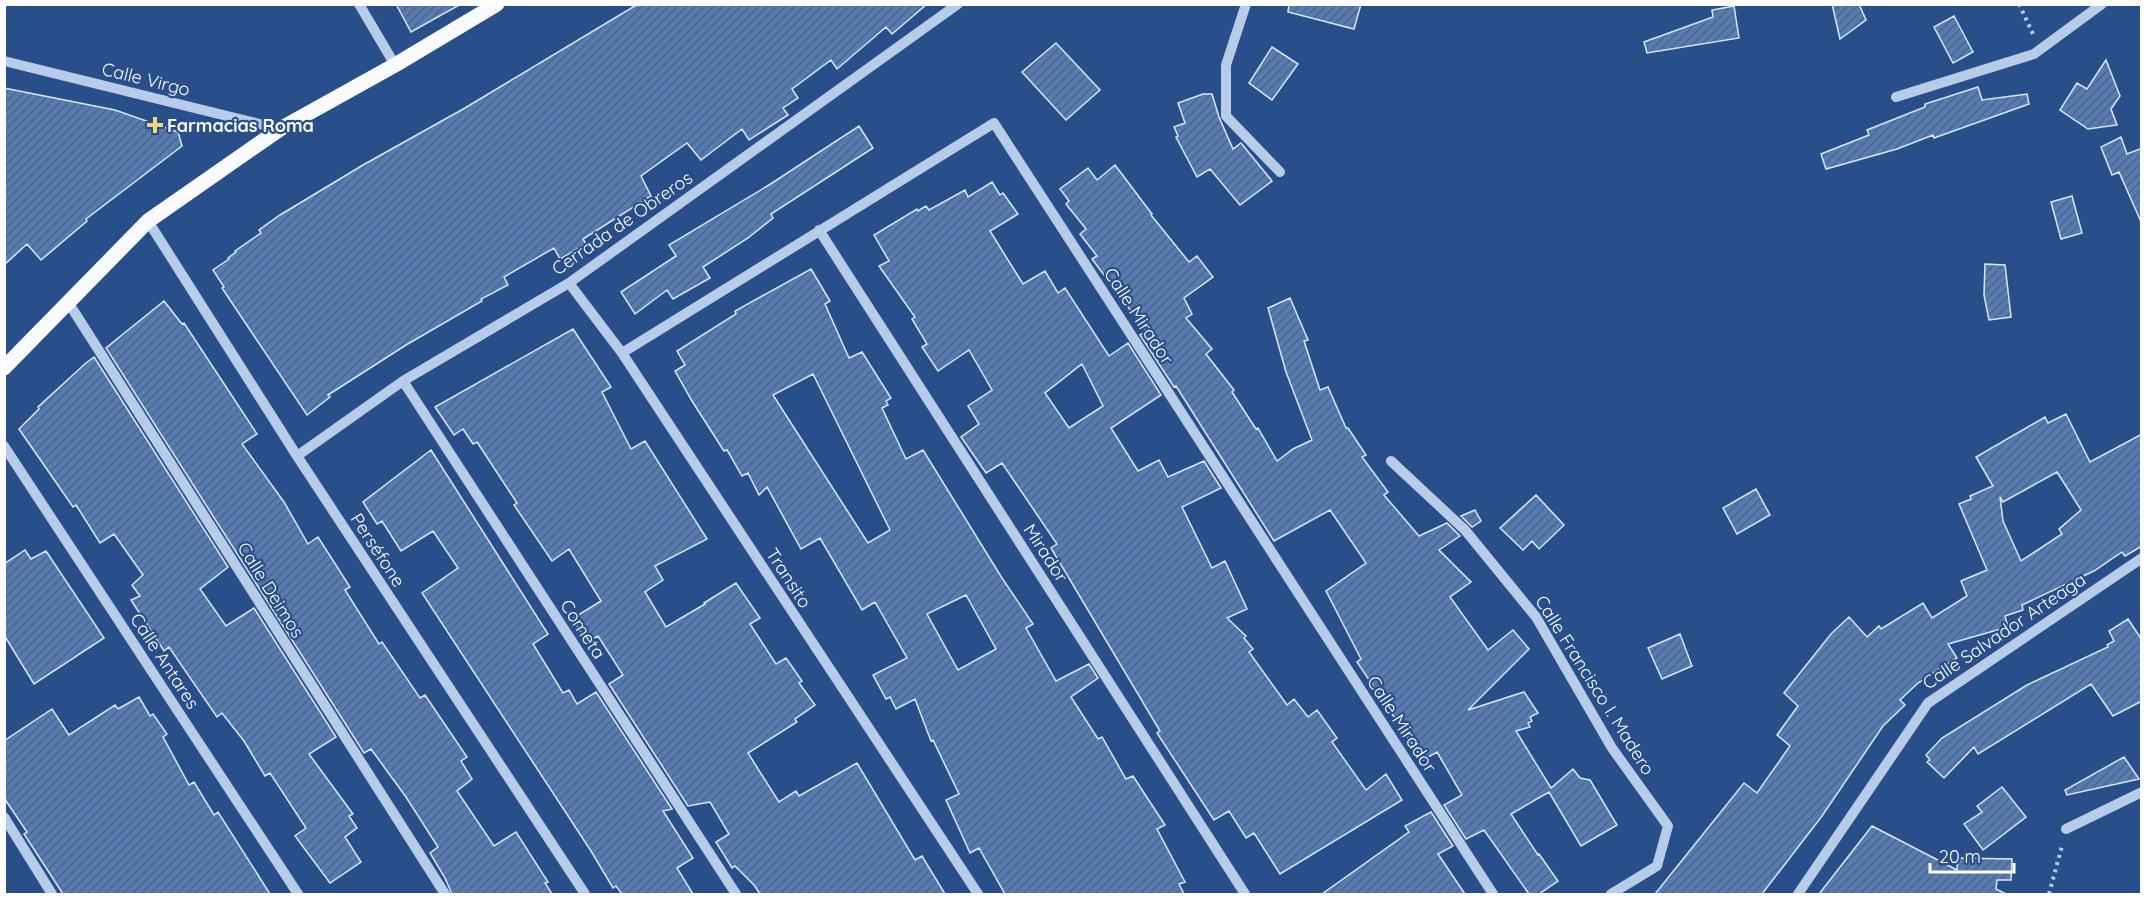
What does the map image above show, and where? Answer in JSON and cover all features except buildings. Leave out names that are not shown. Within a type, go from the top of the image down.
[{"type":"main road","points":[[4,368],[148,221],[280,129],[395,65],[497,4]]},
{"type":"street","points":[[359,4],[395,65]]},
{"type":"street","name":"Cerrada de Obreros","points":[[297,456],[403,381],[569,283],[958,4]]},
{"type":"street","points":[[1246,4],[1226,65],[1226,116],[1280,172]]},
{"type":"street","points":[[1896,97],[2034,54],[2102,4]]},
{"type":"street","name":"Calle Virgo","points":[[4,62],[280,129]]},
{"type":"street","name":"Calle Mirador","points":[[622,353],[994,123],[1493,894]]},
{"type":"street","name":"Perséfone","points":[[148,221],[297,456],[585,894]]},
{"type":"street","name":"Mirador","points":[[819,230],[1245,894]]},
{"type":"street","name":"Transito","points":[[569,283],[622,353],[978,894]]},
{"type":"street","name":"Calle Deimos","points":[[68,302],[445,894]]},
{"type":"street","name":"Cometa","points":[[403,381],[736,894]]},
{"type":"street","name":"Calle Antares","points":[[4,446],[298,894]]},
{"type":"street","name":"Calle Francisco I. Madero","points":[[1391,461],[1465,530],[1536,617],[1612,748],[1668,826],[1657,866],[1611,894]]},
{"type":"street","name":"Calle Salvador Arteaga","points":[[1798,894],[1928,703],[2142,558]]},
{"type":"street","points":[[2066,829],[2142,792]]},
{"type":"street","points":[[4,818],[52,894]]},
{"type":"path","points":[[2019,4],[2040,50]]},
{"type":"path","points":[[2049,894],[2066,829]]},
{"type":"place","name":"Farmacias Roma","points":[[155,125]]}]
